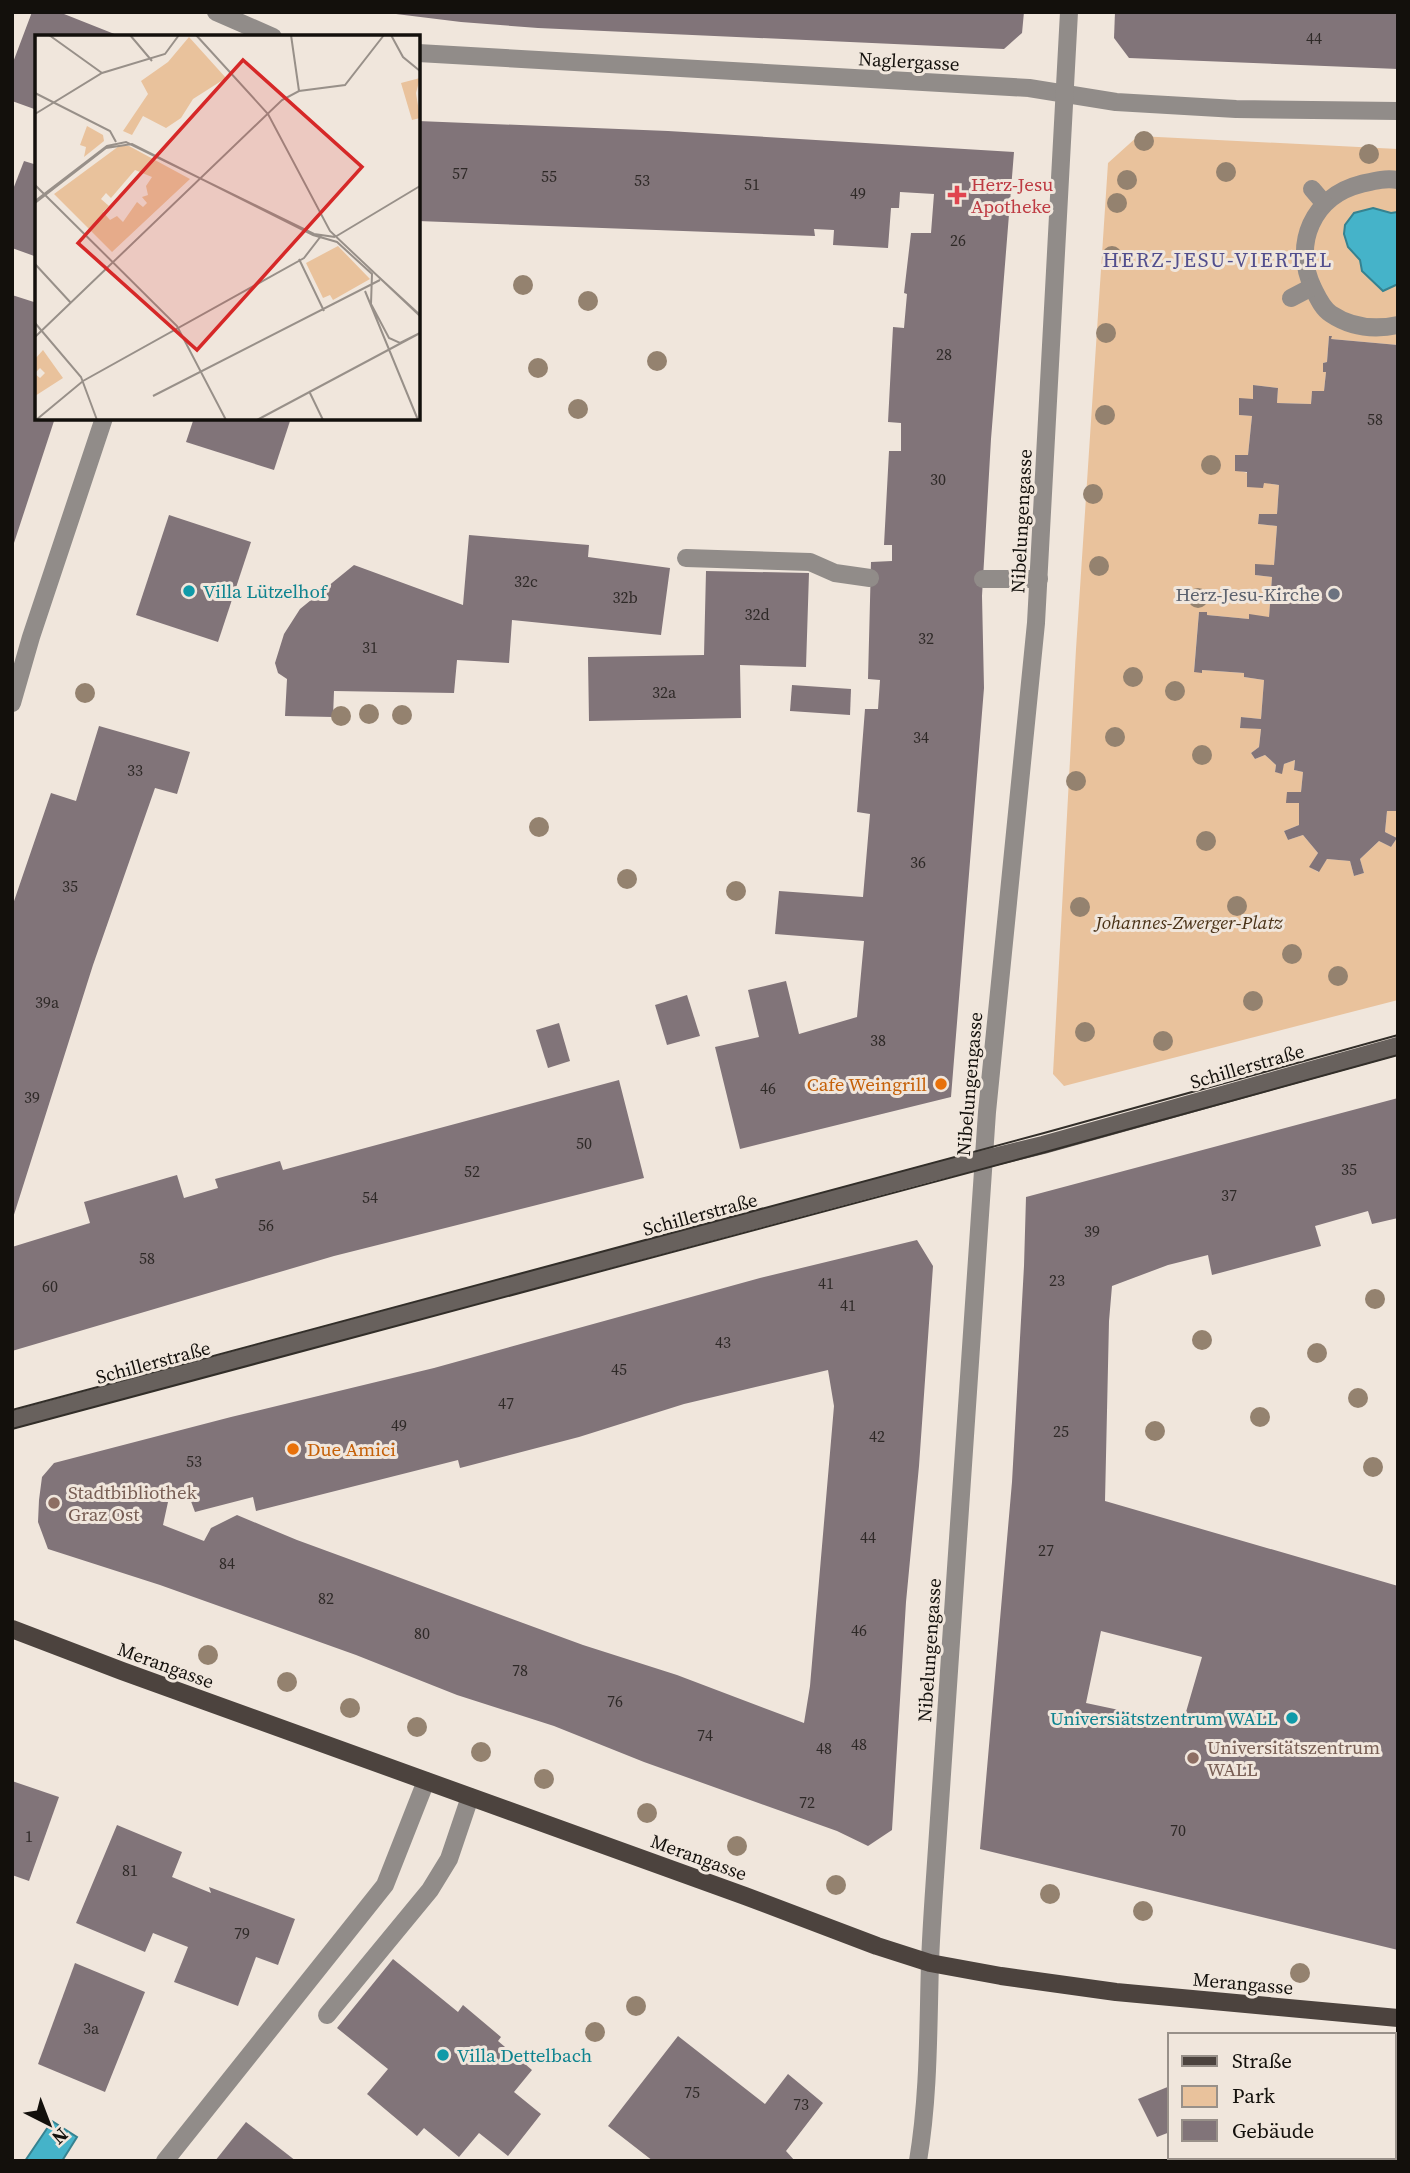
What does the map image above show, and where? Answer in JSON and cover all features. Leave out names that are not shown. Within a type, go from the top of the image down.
[{"type":"main road","name":"Schillerstraße","points":[[12,1420],[1042,1145],[1398,1046]]},
{"type":"main road","name":"Merangasse","points":[[12,1629],[877,1946],[930,1963],[1116,1992],[1398,2018]]},
{"type":"street","points":[[216,12],[268,35]]},
{"type":"street","name":"Nibelungengasse","points":[[918,2161],[929,2046],[930,1963],[984,1160],[1036,623],[1069,12]]},
{"type":"street","name":"Naglergasse","points":[[420,53],[1029,88],[1116,102],[1222,108],[1398,111]]},
{"type":"street","points":[[1387,332],[1357,327],[1330,314],[1321,304],[1306,272],[1306,235],[1318,196],[1390,175]]},
{"type":"street","points":[[1291,298],[1312,287]]},
{"type":"street","points":[[12,703],[31,637],[103,420]]},
{"type":"street","points":[[686,558],[810,562],[835,573],[870,578]]},
{"type":"street","points":[[983,579],[1039,579]]},
{"type":"street","points":[[165,2161],[385,1885],[426,1781]]},
{"type":"street","points":[[327,2015],[430,1890],[449,1859],[470,1797]]},
{"type":"green space","name":"Johannes-Zwerger-Platz","points":[[1138,136],[1398,149],[1398,345],[1331,339],[1329,336],[1327,362],[1323,363],[1323,372],[1326,372],[1324,391],[1312,391],[1311,404],[1277,403],[1278,388],[1253,385],[1253,399],[1239,415],[1252,416],[1248,455],[1235,455],[1235,470],[1279,485],[1277,514],[1259,514],[1258,524],[1277,526],[1274,565],[1255,565],[1255,575],[1272,577],[1269,617],[1249,619],[1199,612],[1194,671],[1244,673],[1244,677],[1264,680],[1261,719],[1241,717],[1240,727],[1261,729],[1259,747],[1251,753],[1255,759],[1265,755],[1276,765],[1275,772],[1281,773],[1284,764],[1295,760],[1294,770],[1303,772],[1301,792],[1287,792],[1287,803],[1299,803],[1299,825],[1284,831],[1288,840],[1303,835],[1318,853],[1310,867],[1318,872],[1327,859],[1350,861],[1354,876],[1364,873],[1360,859],[1379,841],[1391,847],[1397,838],[1385,832],[1387,811],[1398,811],[1398,1000],[1064,1086],[1053,1074],[1076,649],[1108,163]]},
{"type":"water","points":[[1373,208],[1398,212],[1398,284],[1383,291],[1362,271],[1360,260],[1348,247],[1344,234],[1345,225],[1354,213]]},
{"type":"water","points":[[52,2121],[77,2137],[62,2161],[25,2161]]},
{"type":"building","points":[[32,12],[59,12],[117,35],[35,35],[35,109],[12,101],[12,65]]},
{"type":"building","points":[[396,12],[1024,12],[1022,33],[1004,49],[538,28],[461,22]]},
{"type":"building","points":[[1115,12],[1398,12],[1398,69],[1129,58],[1114,38]]},
{"type":"building","points":[[420,121],[668,131],[1014,152],[991,439],[982,596],[984,688],[951,1097],[740,1149],[715,1047],[759,1037],[748,990],[786,981],[799,1034],[857,1017],[864,941],[775,934],[779,891],[863,897],[870,814],[857,812],[865,709],[878,709],[880,680],[868,679],[871,562],[892,561],[892,545],[884,545],[889,451],[901,451],[901,423],[888,422],[893,327],[904,328],[907,294],[904,293],[911,233],[931,233],[934,194],[900,192],[899,208],[891,208],[888,248],[833,245],[834,230],[814,229],[815,236],[420,221]]},
{"type":"building","points":[[24,161],[35,164],[35,256],[12,248],[12,192]]},
{"type":"building","points":[[12,295],[35,302],[35,420],[54,420],[13,546]]},
{"type":"building","name":"Herz-Jesu-Kirche","points":[[1329,336],[1332,336],[1331,339],[1398,345],[1398,811],[1387,811],[1385,832],[1397,838],[1391,847],[1379,841],[1360,859],[1364,873],[1354,876],[1350,861],[1327,859],[1319,872],[1309,867],[1318,853],[1303,835],[1288,840],[1284,831],[1299,825],[1299,803],[1286,803],[1287,792],[1301,792],[1303,772],[1294,770],[1295,760],[1284,764],[1282,774],[1275,772],[1276,765],[1265,755],[1255,759],[1251,753],[1259,747],[1261,729],[1240,728],[1241,717],[1261,719],[1264,680],[1244,677],[1244,673],[1202,670],[1202,673],[1194,672],[1199,612],[1249,619],[1249,614],[1269,617],[1272,577],[1255,575],[1255,564],[1274,565],[1277,526],[1258,524],[1259,514],[1277,514],[1279,485],[1264,483],[1263,488],[1247,487],[1247,472],[1235,471],[1235,455],[1248,455],[1252,416],[1239,415],[1239,398],[1253,399],[1253,385],[1278,388],[1277,403],[1311,404],[1312,391],[1324,391],[1326,372],[1323,372],[1323,363],[1327,362]]},
{"type":"building","points":[[193,420],[290,420],[274,470],[186,442]]},
{"type":"building","name":"Villa Lützelhof","points":[[169,515],[251,542],[218,642],[136,615]]},
{"type":"building","points":[[469,535],[589,545],[588,557],[670,568],[661,635],[512,620],[509,663],[457,660],[454,693],[334,691],[333,717],[285,716],[287,679],[278,673],[275,663],[284,634],[300,609],[354,565],[463,605]]},
{"type":"building","points":[[706,571],[809,573],[806,667],[740,665],[741,718],[589,721],[588,657],[704,655]]},
{"type":"building","points":[[792,685],[851,689],[850,715],[790,711]]},
{"type":"building","points":[[99,726],[190,752],[177,794],[155,788],[93,965],[12,1221],[12,907],[51,793],[76,801]]},
{"type":"building","points":[[687,995],[700,1036],[667,1045],[655,1005]]},
{"type":"building","points":[[559,1023],[570,1061],[548,1068],[536,1030]]},
{"type":"building","points":[[619,1080],[644,1178],[334,1256],[12,1351],[12,1247],[90,1223],[84,1202],[177,1175],[184,1198],[218,1188],[215,1179],[280,1161],[283,1170]]},
{"type":"building","name":"Universitätszentrum WALL","points":[[1398,1098],[1398,1218],[1372,1224],[1368,1211],[1315,1226],[1321,1246],[1212,1275],[1208,1255],[1168,1265],[1112,1286],[1105,1501],[1398,1586],[1398,1950],[980,1849],[1012,1482],[1026,1197]],"holes":[[[1101,1631],[1202,1657],[1185,1724],[1086,1703]]]},
{"type":"building","points":[[917,1240],[933,1266],[906,1602],[892,1830],[868,1846],[837,1831],[644,1762],[554,1726],[457,1695],[356,1655],[160,1585],[48,1549],[38,1522],[42,1477],[54,1463],[434,1368],[760,1278]],"holes":[[[828,1370],[834,1406],[810,1686],[804,1723],[677,1675],[583,1645],[297,1540],[237,1515],[211,1528],[204,1541],[163,1525],[168,1502],[189,1496],[195,1512],[253,1497],[256,1511],[458,1460],[460,1468],[579,1437],[684,1404]]]},
{"type":"building","points":[[12,1781],[59,1797],[29,1881],[12,1875]]},
{"type":"building","points":[[117,1825],[182,1852],[172,1877],[211,1893],[209,1887],[295,1919],[278,1965],[256,1957],[238,2006],[174,1982],[188,1947],[153,1933],[145,1952],[76,1923]]},
{"type":"building","name":"Villa Dettelbach","points":[[393,1959],[458,2012],[463,2005],[501,2037],[498,2041],[532,2070],[514,2092],[541,2114],[508,2156],[479,2133],[459,2157],[424,2128],[417,2136],[367,2094],[388,2069],[337,2028]]},
{"type":"building","points":[[75,1963],[145,1992],[105,2092],[38,2064]]},
{"type":"building","points":[[678,2036],[765,2104],[788,2074],[823,2103],[786,2151],[795,2161],[653,2161],[608,2126]]},
{"type":"building","points":[[1168,2087],[1168,2133],[1157,2137],[1138,2099]]},
{"type":"building","points":[[246,2122],[296,2161],[215,2161]]},
{"type":"building","points":[[1266,2159],[1314,2159],[1311,2161]]},
{"type":"tram line","points":[[12,1410],[1044,1133],[1398,1035]]},
{"type":"tram line","points":[[12,1429],[1398,1055]]},
{"type":"place","name":"Herz-Jesu Apotheke","points":[[957,195]]},
{"type":"place","name":"Villa Lützelhof","points":[[189,591]]},
{"type":"place","name":"Herz-Jesu-Kirche","points":[[1334,594]]},
{"type":"place","name":"Cafe Weingrill","points":[[941,1084]]},
{"type":"place","name":"Due Amici","points":[[293,1449]]},
{"type":"place","name":"Stadtbibliothek Graz Ost","points":[[54,1503]]},
{"type":"place","name":"Universiätstzentrum WALL","points":[[1292,1718]]},
{"type":"place","name":"Universitätszentrum WALL","points":[[1193,1758]]},
{"type":"place","name":"Villa Dettelbach","points":[[443,2055]]},
{"type":"district","name":"HERZ-JESU-VIERTEL","points":[[1218,259]]}]
